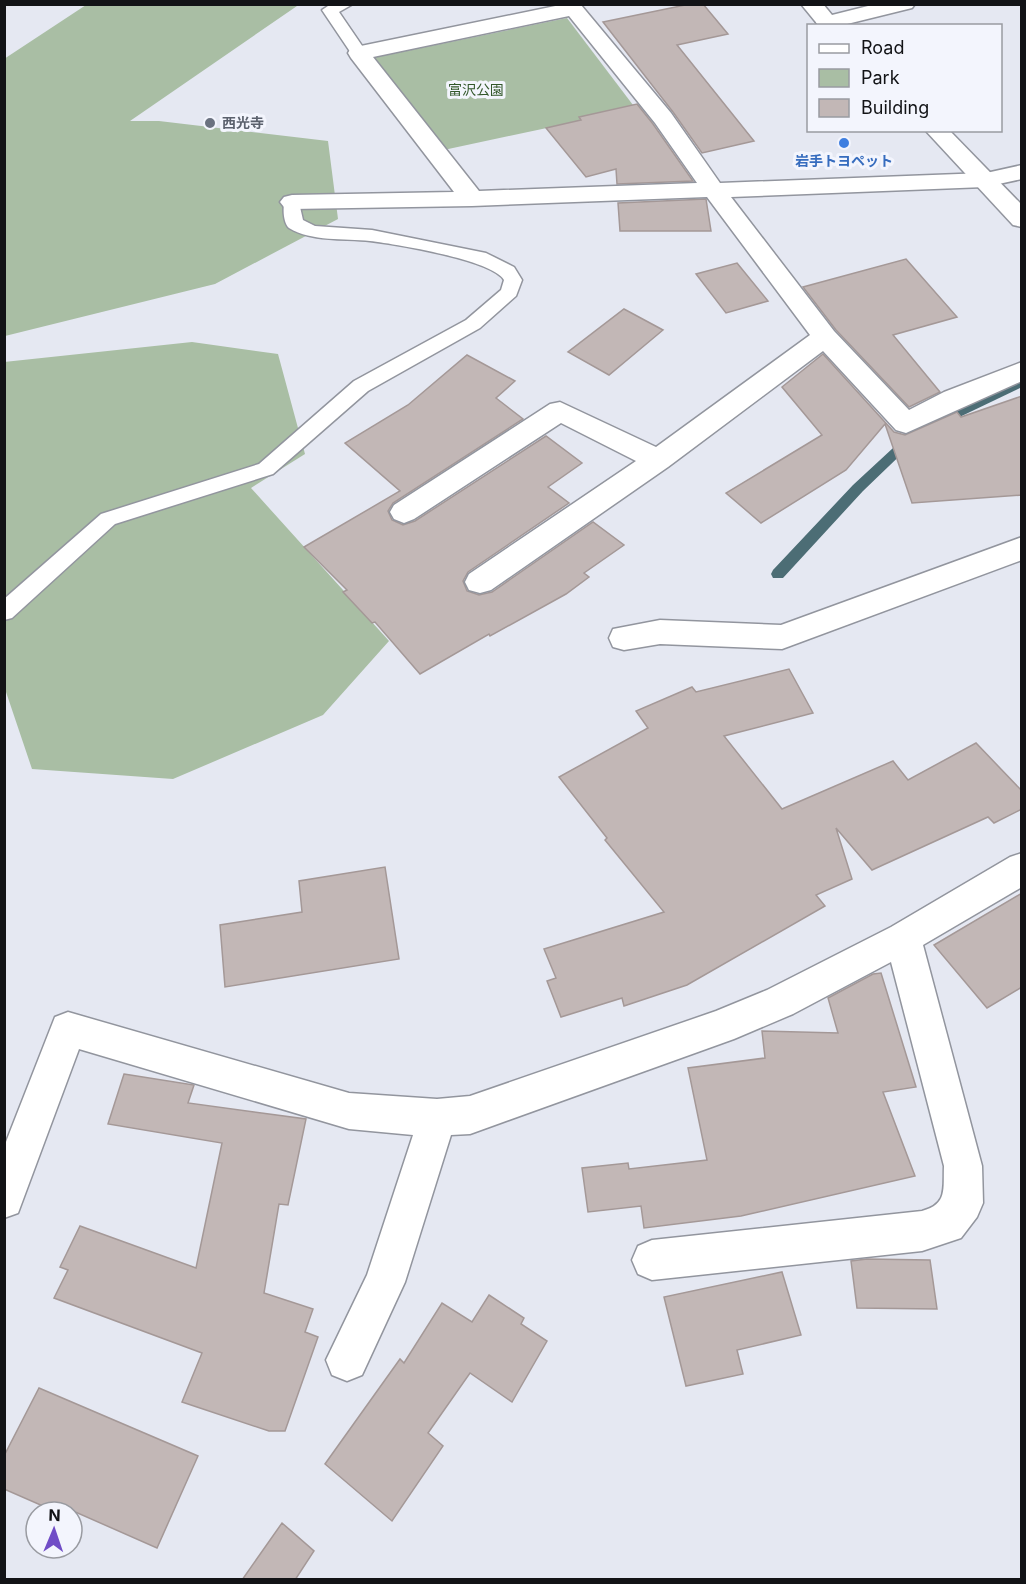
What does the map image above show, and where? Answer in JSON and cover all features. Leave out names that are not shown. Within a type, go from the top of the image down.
[{"type":"main road","points":[[811,4],[829,24],[905,4]]},
{"type":"main road","points":[[472,199],[359,53],[574,9],[663,118],[713,189],[825,337],[906,423],[954,399],[1022,371]]},
{"type":"main road","points":[[938,132],[1022,220]]},
{"type":"main road","points":[[292,202],[472,199],[985,180],[1022,172]]},
{"type":"main road","points":[[480,582],[658,460],[825,337]]},
{"type":"main road","points":[[404,512],[560,411],[658,460]]},
{"type":"main road","points":[[624,638],[660,632],[782,637],[1022,548]]},
{"type":"main road","points":[[4,1200],[68,1029],[350,1111],[437,1118],[470,1115],[721,1027],[780,1002],[903,938],[1022,868]]},
{"type":"main road","points":[[652,1260],[922,1231],[947,1224],[963,1203],[963,1166],[903,938]]},
{"type":"main road","points":[[347,1360],[386,1282],[437,1118]]},
{"type":"lane","points":[[346,4],[330,10],[359,53]]},
{"type":"lane","points":[[4,612],[108,519],[266,469],[361,386],[473,324],[510,292],[513,280],[508,271],[480,257],[372,236],[312,231],[294,223],[292,202]]},
{"type":"green space","points":[[86,5],[297,6],[130,121],[159,121],[328,141],[338,219],[215,284],[5,336],[4,59]]},
{"type":"green space","name":"富沢公園","points":[[567,18],[636,109],[439,151],[372,58]]},
{"type":"green space","points":[[192,342],[278,354],[305,454],[251,488],[389,641],[323,715],[173,779],[32,769],[5,689],[4,362]]},
{"type":"building","points":[[690,4],[703,4],[728,34],[677,45],[754,141],[702,153],[603,22]]},
{"type":"building","points":[[637,104],[693,181],[617,184],[616,169],[586,177],[546,128],[581,120],[579,117]]},
{"type":"building","points":[[706,199],[711,231],[620,231],[618,203]]},
{"type":"building","points":[[906,259],[957,317],[893,335],[940,392],[909,407],[836,330],[803,287]]},
{"type":"building","points":[[737,263],[768,301],[726,313],[696,274]]},
{"type":"building","points":[[624,309],[663,330],[609,375],[568,352]]},
{"type":"building","points":[[823,354],[894,432],[905,435],[957,412],[961,417],[1022,396],[1022,495],[912,503],[885,424],[846,470],[761,523],[726,493],[822,435],[782,387]]},
{"type":"building","points":[[467,355],[515,381],[496,398],[523,419],[393,503],[388,511],[392,520],[403,525],[415,521],[546,436],[582,463],[548,487],[569,503],[468,572],[463,581],[467,591],[479,595],[492,592],[593,522],[624,545],[584,573],[589,577],[566,594],[490,636],[489,634],[420,674],[375,622],[372,623],[343,592],[347,590],[304,547],[400,491],[345,443],[408,405]]},
{"type":"building","points":[[789,669],[813,713],[724,736],[782,809],[893,761],[908,780],[976,743],[1022,791],[1022,809],[994,823],[988,817],[872,870],[836,828],[852,879],[816,895],[825,906],[687,985],[624,1006],[622,998],[561,1017],[547,981],[556,978],[544,949],[664,912],[605,840],[607,838],[559,777],[648,728],[636,711],[692,687],[696,692]]},
{"type":"building","points":[[385,867],[399,959],[225,987],[220,925],[302,912],[299,881]]},
{"type":"building","points":[[1022,893],[1022,987],[987,1008],[934,945]]},
{"type":"building","points":[[881,973],[916,1087],[883,1092],[915,1176],[741,1216],[644,1228],[641,1206],[588,1212],[582,1168],[628,1163],[629,1169],[707,1160],[688,1068],[765,1058],[762,1031],[838,1033],[828,998],[873,974]]},
{"type":"building","points":[[124,1074],[194,1085],[188,1103],[306,1119],[288,1205],[279,1204],[264,1293],[313,1309],[305,1332],[318,1337],[285,1431],[269,1431],[182,1402],[202,1353],[54,1298],[68,1270],[60,1267],[80,1226],[196,1268],[222,1143],[108,1124]]},
{"type":"building","points":[[930,1260],[937,1309],[857,1308],[851,1261]]},
{"type":"building","points":[[782,1272],[801,1335],[737,1350],[743,1374],[686,1386],[664,1297]]},
{"type":"building","points":[[489,1295],[524,1318],[521,1324],[547,1341],[512,1402],[470,1373],[428,1433],[443,1446],[392,1521],[325,1464],[400,1359],[404,1363],[442,1303],[472,1322]]},
{"type":"building","points":[[39,1388],[198,1456],[157,1548],[84,1516],[84,1500],[29,1500],[4,1489],[4,1456]]},
{"type":"building","points":[[282,1523],[314,1551],[295,1580],[242,1580]]},
{"type":"waterway","points":[[941,421],[1022,382]]},
{"type":"waterway","points":[[778,574],[858,488],[910,439]]},
{"type":"place","name":"西光寺","points":[[210,123]]},
{"type":"place","name":"岩手トヨペット","points":[[844,143]]}]
